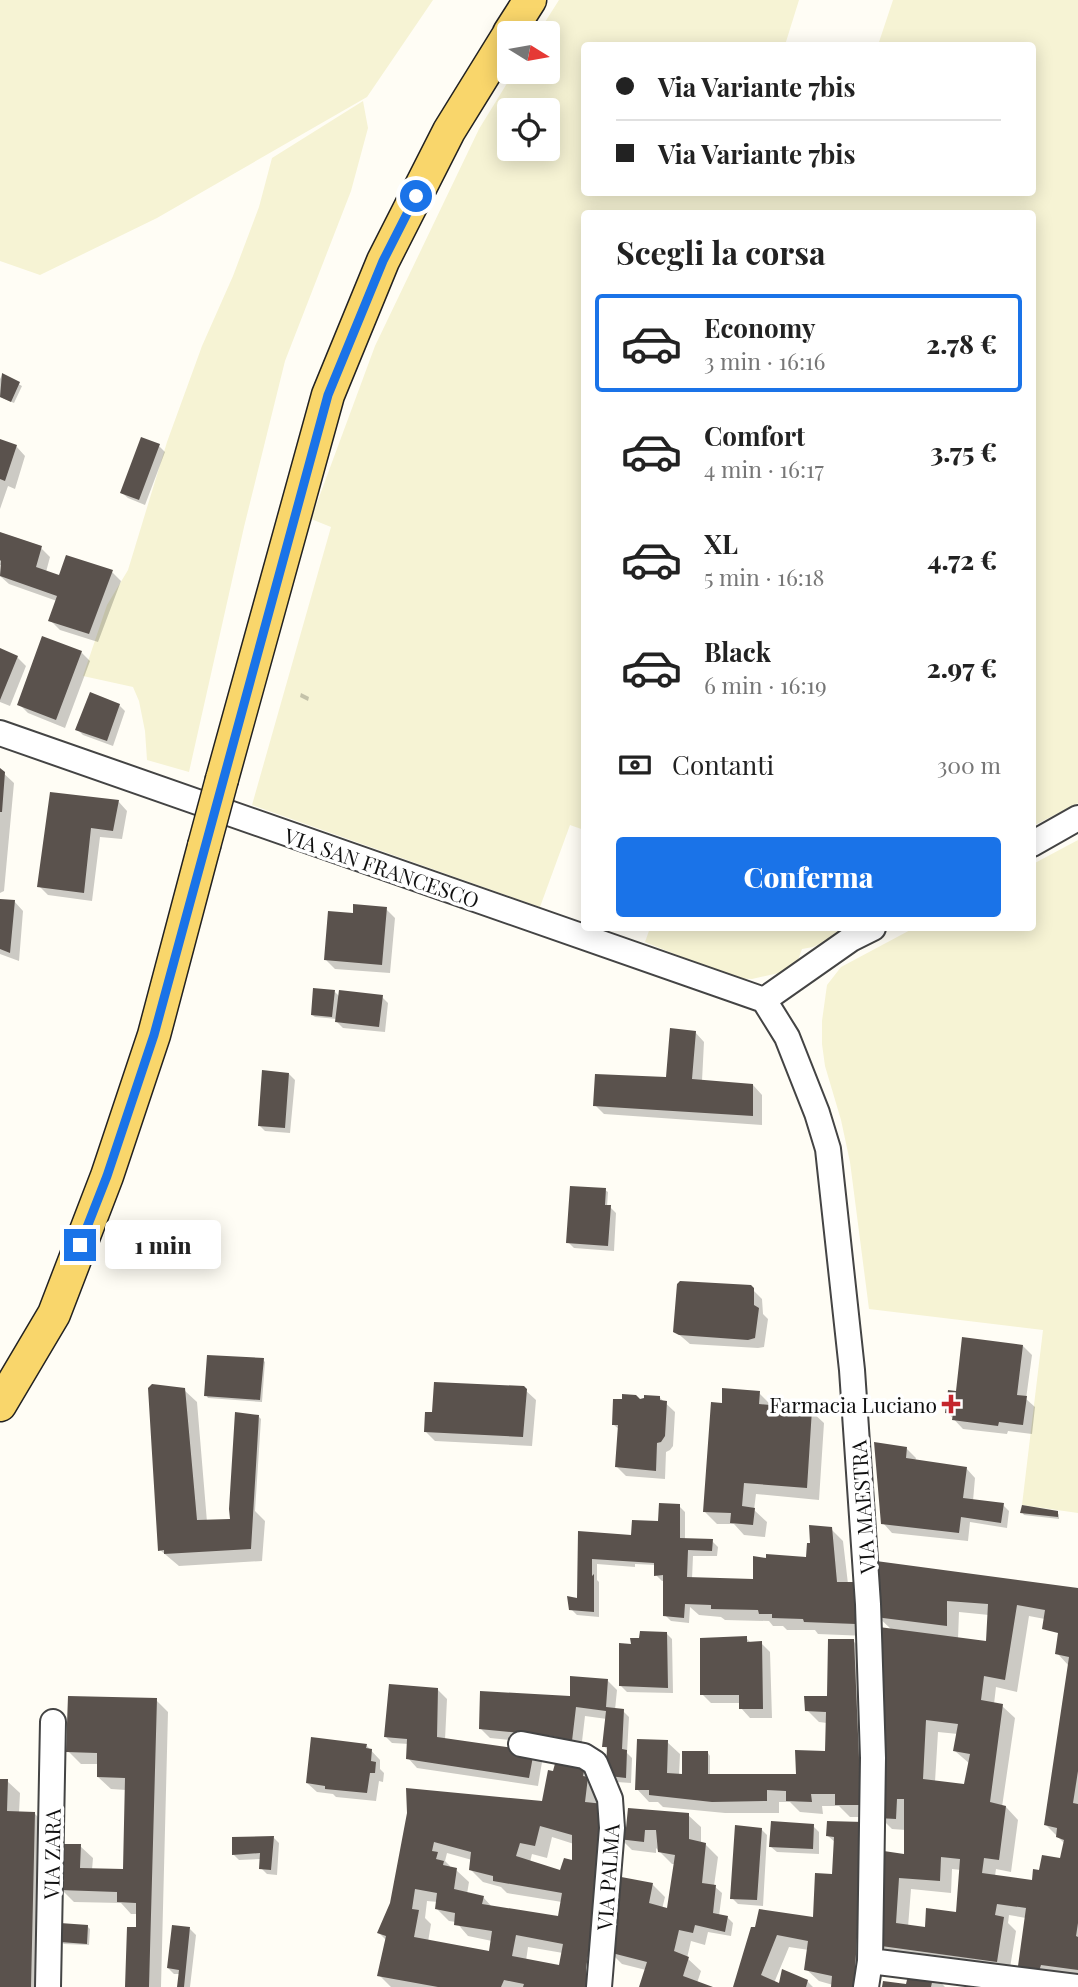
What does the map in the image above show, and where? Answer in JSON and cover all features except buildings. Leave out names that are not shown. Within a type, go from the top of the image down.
[{"type":"main road","points":[[517,21],[530,0]]},
{"type":"main road","points":[[0,1405],[54,1314],[107,1176],[154,1035],[328,395],[383,261],[449,131],[497,53]]},
{"type":"street","name":"VIA SAN FRANCESCO","points":[[0,733],[764,1000]]},
{"type":"street","points":[[1036,842],[1078,818]]},
{"type":"street","points":[[764,1000],[851,939],[867,931]]},
{"type":"street","name":"VIA MAESTRA","points":[[764,1000],[787,1037],[828,1149],[852,1370],[868,1604],[873,1758],[870,1961],[866,1987]]},
{"type":"street","name":"VIA ZARA","points":[[48,1987],[53,1722]]},
{"type":"street","name":"VIA PALMA","points":[[521,1744],[584,1756],[595,1763],[610,1799],[612,1828],[599,1987]]},
{"type":"street","points":[[870,1961],[1078,1987]]},
{"type":"shaded area","points":[[0,0],[433,0],[367,97],[157,218],[40,275],[0,261]]},
{"type":"shaded area","points":[[559,0],[799,0],[786,42],[581,42],[581,196],[1036,196],[1036,42],[879,42],[893,0],[1078,0],[1078,803],[1036,824],[1036,210],[581,210],[581,829],[570,825],[540,907],[252,805],[331,527],[311,519],[375,346],[479,129],[497,100],[497,161],[560,161],[560,98],[498,98],[507,84],[560,84],[560,21],[546,21]]},
{"type":"shaded area","points":[[363,101],[368,128],[351,191],[285,361],[244,527],[189,772],[147,760],[145,731],[139,701],[133,687],[83,676],[107,605],[128,570],[167,442],[202,346],[233,276],[259,207],[272,158]]},
{"type":"shaded area","points":[[1078,840],[1078,1513],[1022,1505],[1043,1330],[869,1309],[850,1162],[825,1066],[822,1044],[827,985],[841,967],[908,931],[1036,931],[1036,862]]},
{"type":"shaded area","points":[[649,931],[844,931],[813,947],[802,949],[797,963],[779,973],[752,979],[733,978],[645,942]]},
{"type":"place","name":"Farmacia Luciano","points":[[951,1404]]},
{"type":"route","points":[[80,1245],[107,1176],[154,1035],[328,395],[383,261],[416,196]]}]
